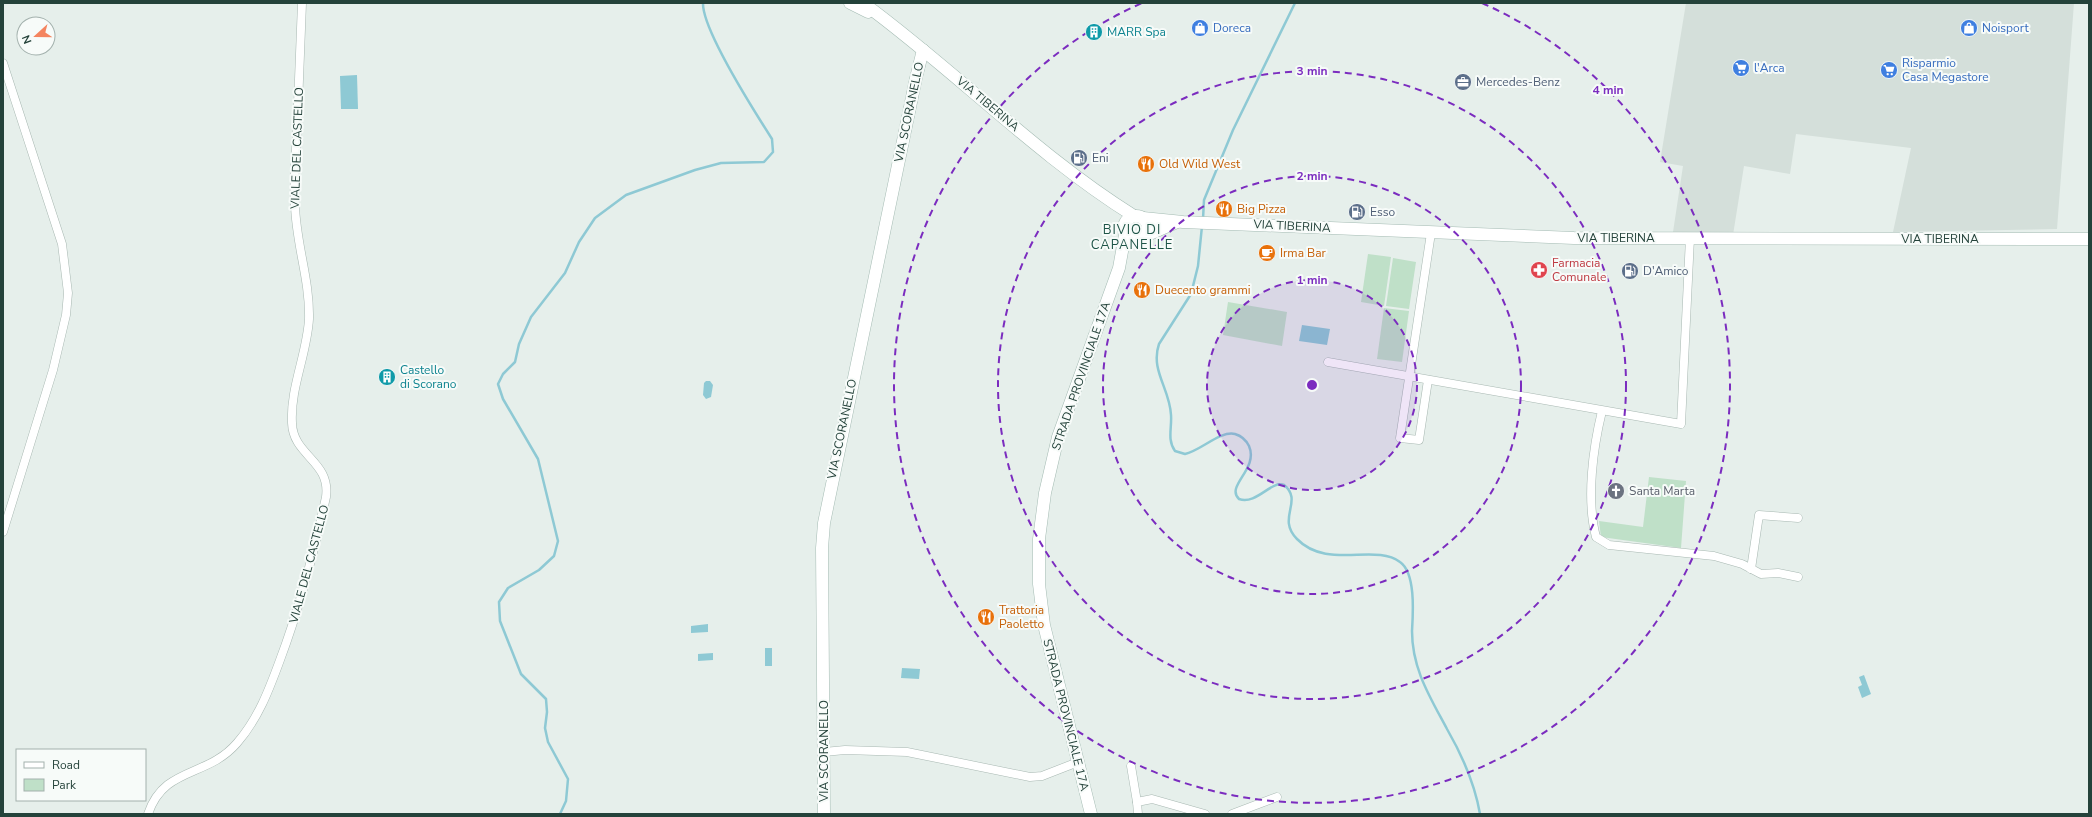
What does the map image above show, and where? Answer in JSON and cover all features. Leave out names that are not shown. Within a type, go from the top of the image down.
[{"type":"main road","points":[[850,3],[889,22]]},
{"type":"main road","name":"VIA TIBERINA","points":[[863,3],[889,22],[1065,168],[1105,198],[1139,217],[1180,222],[1574,238],[2089,239]]},
{"type":"main road","name":"VIA SCORANELLO","points":[[824,814],[822,548],[824,523],[914,86],[923,50]]},
{"type":"main road","points":[[1105,198],[1116,210],[1124,231],[1131,240],[1142,239],[1180,222]]},
{"type":"main road","points":[[1139,217],[1148,229],[1119,268],[1127,220],[1139,217]]},
{"type":"main road","name":"STRADA PROVINCIALE 17A","points":[[1091,814],[1044,625],[1038,572],[1038,539],[1043,503],[1058,437],[1119,268]]},
{"type":"street","name":"VIALE DEL CASTELLO","points":[[148,814],[154,800],[162,788],[174,780],[213,763],[225,755],[238,743],[255,718],[270,689],[301,602],[326,497],[327,484],[323,472],[298,443],[293,430],[292,422],[294,394],[309,319],[308,289],[298,234],[294,199],[302,3]]},
{"type":"street","points":[[3,62],[62,244],[68,293],[66,315],[53,370],[3,532]]},
{"type":"street","points":[[1428,380],[1419,440],[1400,438],[1431,233]]},
{"type":"street","points":[[1328,362],[1681,424],[1690,238]]},
{"type":"street","points":[[1602,411],[1596,436],[1591,505],[1596,537],[1609,545],[1714,556],[1761,574],[1778,573],[1798,577]]},
{"type":"street","points":[[1751,569],[1759,515],[1798,518]]},
{"type":"street","points":[[824,752],[860,750],[907,752],[1030,777],[1042,776],[1078,762]]},
{"type":"street","points":[[1131,766],[1138,814]]},
{"type":"street","points":[[1232,814],[1277,797]]},
{"type":"street","points":[[1137,802],[1152,799],[1205,814]]},
{"type":"shaded area","points":[[1686,3],[2074,3],[2057,229],[1893,232],[1911,148],[1796,134],[1790,174],[1744,166],[1733,235],[1673,232],[1683,166],[1660,162]]},
{"type":"green space","points":[[1368,254],[1391,257],[1384,306],[1361,302]]},
{"type":"green space","points":[[1393,258],[1416,262],[1409,309],[1386,306]]},
{"type":"green space","points":[[1228,302],[1287,312],[1282,346],[1223,335]]},
{"type":"green space","points":[[1384,308],[1409,311],[1402,362],[1377,359]]},
{"type":"green space","points":[[1649,477],[1686,481],[1681,548],[1601,537],[1599,521],[1643,527]]},
{"type":"water","points":[[357,75],[358,109],[341,109],[340,76]]},
{"type":"water","points":[[1302,325],[1330,329],[1327,345],[1299,341]]},
{"type":"water","points":[[706,381],[710,381],[713,385],[711,397],[706,399],[703,395],[704,383]]},
{"type":"water","points":[[708,624],[708,632],[691,633],[691,626]]},
{"type":"water","points":[[765,648],[772,648],[772,666],[765,666]]},
{"type":"water","points":[[713,653],[713,660],[698,661],[698,654]]},
{"type":"water","points":[[902,668],[920,669],[919,679],[901,678]]},
{"type":"water","points":[[1864,675],[1871,694],[1862,698],[1858,687],[1862,685],[1859,677]]},
{"type":"waterway","points":[[560,814],[566,801],[568,779],[548,742],[545,728],[547,712],[546,699],[521,674],[500,621],[499,602],[508,588],[539,570],[554,556],[558,541],[538,459],[503,399],[498,384],[503,374],[515,362],[519,344],[531,317],[565,273],[579,242],[595,218],[626,195],[695,170],[721,163],[764,162],[773,152],[772,139],[731,71],[711,32],[705,15],[703,3]]},
{"type":"waterway","points":[[1203,219],[1204,200],[1233,130],[1295,3]]},
{"type":"waterway","points":[[1202,226],[1198,266],[1191,294],[1159,344],[1157,353],[1159,371],[1170,406],[1171,443],[1175,451],[1185,454],[1223,435],[1235,434],[1244,438],[1249,446],[1251,454],[1247,469],[1236,488],[1236,494],[1239,499],[1252,499],[1274,486],[1279,484],[1284,485],[1292,497],[1289,517],[1291,531],[1297,539],[1309,548],[1322,553],[1336,555],[1378,555],[1390,557],[1400,562],[1405,567],[1411,584],[1413,605],[1412,631],[1415,658],[1428,694],[1463,760],[1475,792],[1480,814]]},
{"type":"place","name":"Doreca","points":[[1200,28]]},
{"type":"place","name":"Noisport","points":[[1969,28]]},
{"type":"place","name":"MARR Spa","points":[[1094,32]]},
{"type":"place","name":"l'Arca","points":[[1741,68]]},
{"type":"place","name":"Risparmio Casa Megastore","points":[[1889,70]]},
{"type":"place","name":"Mercedes-Benz","points":[[1463,82]]},
{"type":"place","name":"Eni","points":[[1079,158]]},
{"type":"place","name":"Old Wild West","points":[[1146,164]]},
{"type":"place","name":"Big Pizza","points":[[1224,209]]},
{"type":"place","name":"Esso","points":[[1357,212]]},
{"type":"place","name":"Irma Bar","points":[[1267,253]]},
{"type":"place","name":"Farmacia Comunale","points":[[1539,270]]},
{"type":"place","name":"D'Amico","points":[[1630,271]]},
{"type":"place","name":"Duecento grammi","points":[[1142,290]]},
{"type":"place","name":"Castello di Scorano","points":[[387,377]]},
{"type":"place","name":"Santa Marta","points":[[1616,491]]},
{"type":"place","name":"Trattoria Paoletto","points":[[986,617]]},
{"type":"district","name":"BIVIO DI CAPANELLE","points":[[1132,238]]}]
